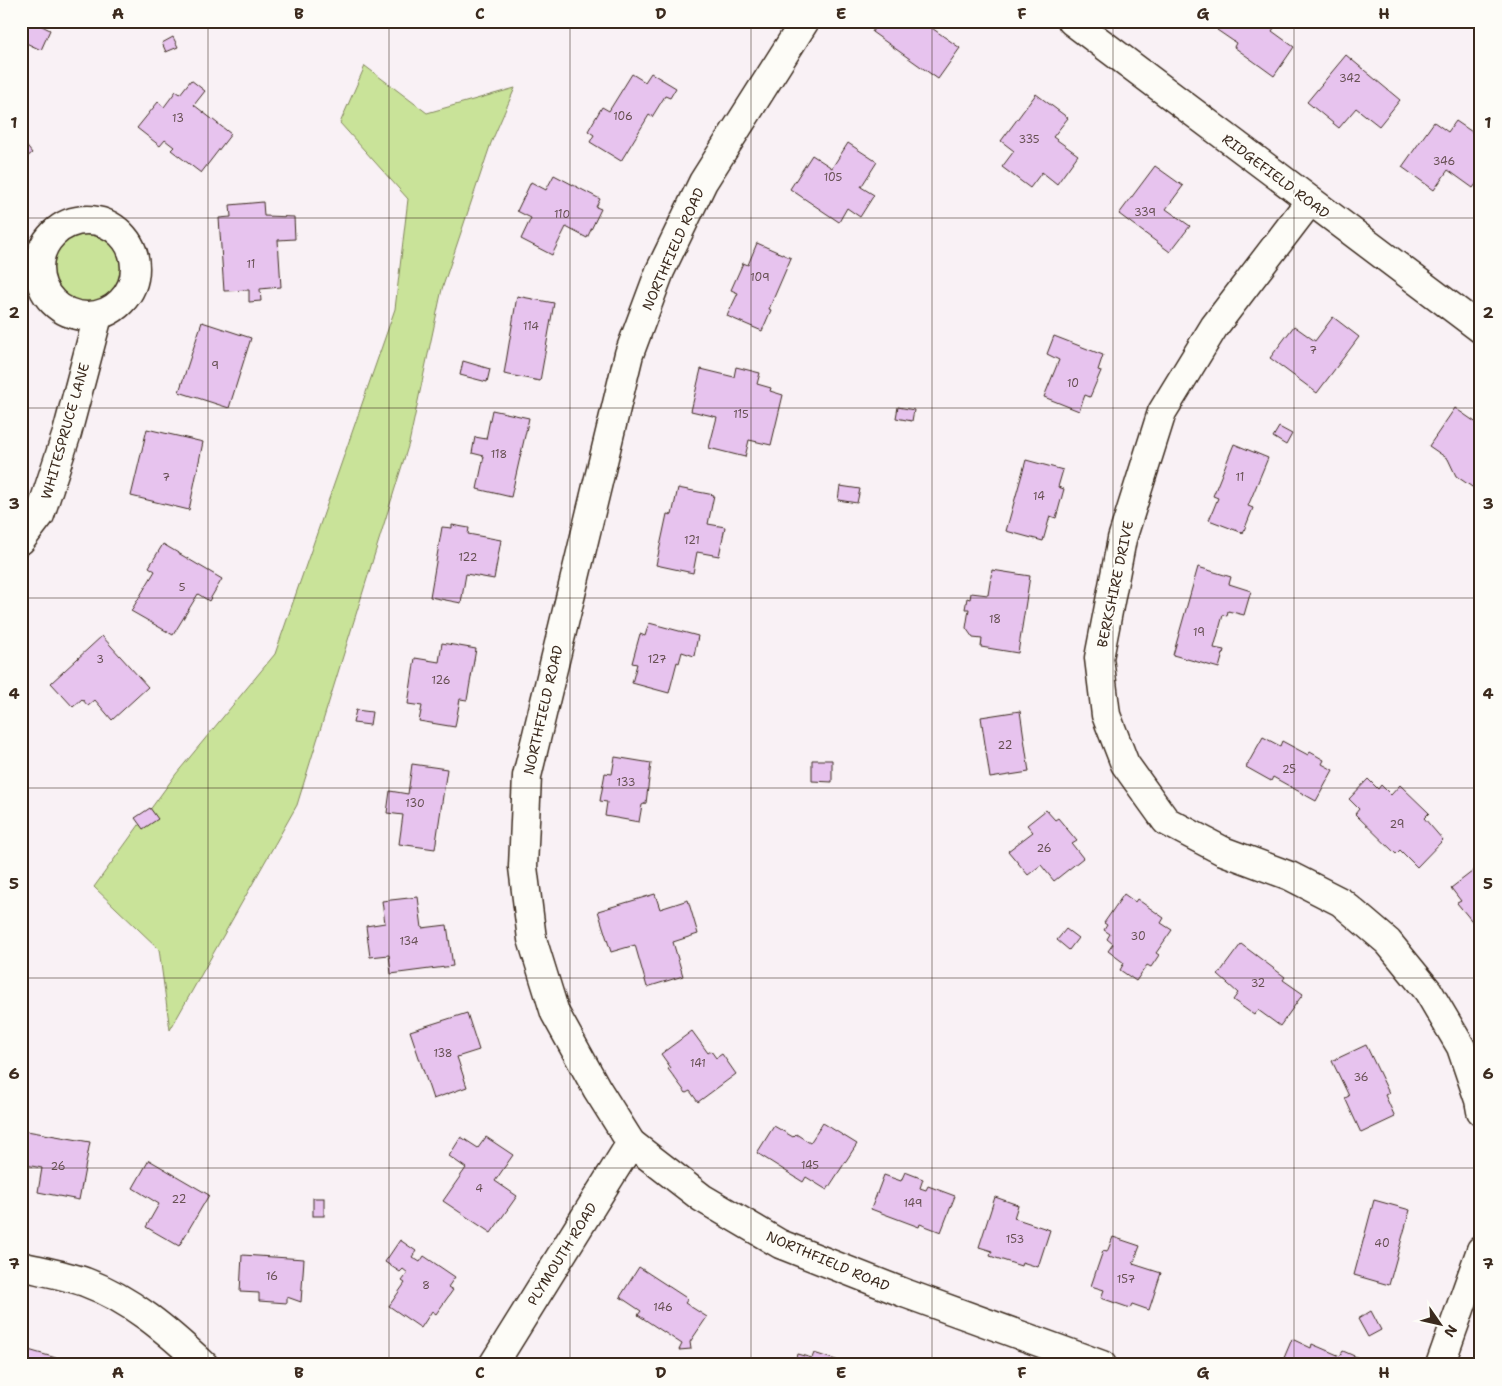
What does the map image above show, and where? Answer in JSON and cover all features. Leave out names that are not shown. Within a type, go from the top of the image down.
[{"type":"street","name":"NORTHFIELD ROAD","points":[[805,21],[703,182],[660,271],[632,345],[584,535],[527,776],[523,867],[532,939],[556,1013],[597,1089],[631,1143],[702,1198],[780,1244],[907,1294],[1102,1365]]},
{"type":"street","name":"RIDGEFIELD ROAD","points":[[1072,21],[1481,329]]},
{"type":"street","name":"BERKSHIRE DRIVE","points":[[1310,201],[1214,327],[1162,412],[1122,539],[1099,658],[1106,715],[1125,764],[1166,821],[1223,852],[1290,876],[1341,902],[1388,942],[1428,991],[1461,1047],[1480,1100],[1481,1111]]},
{"type":"street","name":"WHITESPRUCE LANE","points":[[21,540],[40,515],[67,433],[98,316]]},
{"type":"street","name":"PLYMOUTH ROAD","points":[[493,1365],[631,1143]]},
{"type":"street","points":[[1440,1365],[1481,1250]]},
{"type":"street","points":[[21,1266],[85,1282],[130,1305],[164,1328],[204,1365]]},
{"type":"green space","points":[[365,66],[427,113],[515,88],[491,143],[442,289],[409,443],[297,805],[170,1030],[159,949],[94,887],[176,774],[275,654],[395,309],[408,199],[340,123]]},
{"type":"green space","points":[[86,225],[109,232],[121,244],[128,267],[121,290],[109,302],[86,309],[63,302],[51,290],[44,267],[51,244],[63,232]]},
{"type":"building","points":[[21,21],[32,21],[50,30],[41,50],[24,42],[21,50]]},
{"type":"building","points":[[879,21],[922,21],[960,48],[938,79],[872,32]]},
{"type":"building","points":[[1223,21],[1265,21],[1274,28],[1272,31],[1294,47],[1274,76],[1234,47],[1236,43],[1217,30]]},
{"type":"building","points":[[173,37],[178,47],[166,52],[162,43]]},
{"type":"building","points":[[1346,55],[1400,100],[1379,126],[1356,108],[1339,128],[1307,102]]},
{"type":"building","points":[[651,73],[676,88],[670,98],[665,96],[652,117],[649,115],[621,161],[590,142],[594,135],[588,131],[602,107],[609,111],[632,74],[645,82]]},
{"type":"building","points":[[191,80],[205,91],[194,105],[231,134],[201,173],[171,150],[174,147],[165,140],[160,146],[137,128],[158,102],[164,107],[176,91],[180,94]]},
{"type":"building","points":[[1036,94],[1068,118],[1053,137],[1078,155],[1057,184],[1042,172],[1030,188],[1002,167],[1014,151],[1001,141]]},
{"type":"building","points":[[1456,121],[1481,138],[1481,149],[1478,152],[1481,154],[1481,177],[1473,188],[1448,170],[1434,190],[1402,167],[1434,122],[1448,132]]},
{"type":"building","points":[[21,139],[32,153],[21,162]]},
{"type":"building","points":[[848,143],[877,162],[861,187],[874,195],[860,217],[847,208],[839,222],[790,189],[812,155],[832,168]]},
{"type":"building","points":[[1155,166],[1183,186],[1166,209],[1190,226],[1170,252],[1119,214]]},
{"type":"building","points":[[554,175],[600,199],[596,207],[601,209],[587,238],[566,227],[552,255],[521,239],[531,218],[517,211],[531,182],[546,190]]},
{"type":"building","points":[[263,202],[264,216],[294,217],[295,239],[278,240],[281,287],[260,289],[261,301],[249,302],[249,290],[224,291],[219,218],[231,217],[230,205]]},
{"type":"building","points":[[757,243],[791,258],[769,309],[771,310],[762,331],[727,316],[738,293],[731,290],[743,263],[748,265]]},
{"type":"building","points":[[517,296],[554,303],[540,381],[504,374]]},
{"type":"building","points":[[1333,317],[1359,337],[1317,393],[1270,358],[1294,326],[1315,341]]},
{"type":"building","points":[[202,322],[251,338],[229,408],[179,392]]},
{"type":"building","points":[[1054,336],[1103,355],[1098,370],[1101,371],[1090,397],[1085,395],[1079,411],[1044,397],[1059,360],[1047,354]]},
{"type":"building","points":[[463,361],[490,369],[487,382],[460,375]]},
{"type":"building","points":[[736,367],[760,373],[757,384],[771,388],[770,391],[783,395],[771,445],[749,440],[745,457],[709,448],[717,417],[691,411],[701,369],[734,377]]},
{"type":"building","points":[[898,407],[914,410],[912,421],[896,418]]},
{"type":"building","points":[[1455,408],[1481,426],[1481,493],[1456,476],[1448,459],[1429,446]]},
{"type":"building","points":[[492,410],[529,418],[511,497],[477,489],[484,456],[472,453],[475,437],[486,439]]},
{"type":"building","points":[[1279,427],[1292,434],[1286,445],[1273,437]]},
{"type":"building","points":[[147,429],[203,442],[189,510],[131,496]]},
{"type":"building","points":[[1234,444],[1268,458],[1248,506],[1253,508],[1243,533],[1209,520],[1218,498],[1213,496]]},
{"type":"building","points":[[1026,460],[1063,470],[1058,487],[1064,489],[1056,518],[1050,516],[1043,541],[1006,531]]},
{"type":"building","points":[[840,486],[860,489],[857,503],[838,500]]},
{"type":"building","points":[[678,488],[714,495],[708,524],[725,527],[719,556],[697,552],[693,573],[656,565],[667,514],[672,515]]},
{"type":"building","points":[[452,525],[469,528],[468,534],[501,540],[494,579],[466,574],[461,603],[430,597],[442,527],[452,528]]},
{"type":"building","points":[[163,544],[222,579],[209,601],[198,594],[173,635],[131,611],[155,571],[149,567]]},
{"type":"building","points":[[1198,567],[1231,577],[1229,584],[1251,591],[1244,615],[1228,611],[1227,616],[1223,615],[1214,648],[1224,650],[1219,668],[1173,655]]},
{"type":"building","points":[[992,570],[1030,576],[1018,653],[981,647],[982,639],[973,638],[966,628],[969,609],[965,609],[967,598],[970,599],[971,593],[988,595]]},
{"type":"building","points":[[649,623],[698,636],[694,656],[682,652],[679,663],[677,662],[669,693],[632,683],[637,664],[632,663],[640,634],[645,636]]},
{"type":"building","points":[[102,636],[148,687],[112,720],[95,700],[88,706],[82,699],[73,707],[51,683]]},
{"type":"building","points":[[442,643],[476,649],[467,700],[460,699],[455,727],[419,721],[422,706],[408,704],[415,658],[439,662]]},
{"type":"building","points":[[356,710],[372,712],[370,725],[353,723]]},
{"type":"building","points":[[1020,711],[1029,772],[990,778],[981,717]]},
{"type":"building","points":[[1263,737],[1280,746],[1282,741],[1308,755],[1310,752],[1324,760],[1322,764],[1333,770],[1316,801],[1273,777],[1271,781],[1246,767]]},
{"type":"building","points":[[615,757],[651,763],[646,803],[642,805],[639,822],[605,816],[607,802],[600,801],[605,773],[612,774]]},
{"type":"building","points":[[812,760],[832,760],[832,782],[812,781]]},
{"type":"building","points":[[412,764],[447,769],[435,849],[399,844],[403,815],[387,813],[390,791],[408,794]]},
{"type":"building","points":[[1368,779],[1378,789],[1381,785],[1391,795],[1400,785],[1429,813],[1424,818],[1443,840],[1417,867],[1400,850],[1396,854],[1355,814],[1359,809],[1349,799]]},
{"type":"building","points":[[150,808],[158,819],[143,829],[135,818]]},
{"type":"building","points":[[1046,810],[1055,820],[1058,818],[1077,841],[1072,844],[1083,858],[1054,881],[1041,865],[1028,875],[1008,851],[1033,832],[1027,825]]},
{"type":"building","points":[[1481,865],[1481,922],[1476,926],[1457,903],[1461,901],[1451,888]]},
{"type":"building","points":[[655,894],[660,909],[688,900],[698,934],[673,942],[683,976],[647,987],[635,945],[611,952],[598,911]]},
{"type":"building","points":[[1124,894],[1135,902],[1137,899],[1164,918],[1161,923],[1172,930],[1156,953],[1159,955],[1151,967],[1147,965],[1136,981],[1120,970],[1124,963],[1108,951],[1113,944],[1107,939],[1110,934],[1104,930],[1107,925],[1104,923]]},
{"type":"building","points":[[418,897],[422,928],[447,925],[453,966],[391,974],[389,955],[370,957],[366,926],[385,923],[382,901]]},
{"type":"building","points":[[1066,929],[1078,938],[1069,950],[1057,940]]},
{"type":"building","points":[[1241,944],[1285,977],[1283,980],[1303,994],[1280,1026],[1258,1010],[1254,1015],[1233,1000],[1238,993],[1218,975]]},
{"type":"building","points":[[467,1013],[479,1050],[457,1057],[467,1087],[433,1099],[410,1031]]},
{"type":"building","points":[[692,1031],[708,1053],[711,1051],[716,1058],[722,1054],[736,1074],[698,1102],[690,1091],[686,1093],[668,1069],[671,1068],[661,1054]]},
{"type":"building","points":[[1366,1045],[1389,1093],[1385,1095],[1395,1117],[1361,1133],[1345,1098],[1349,1096],[1332,1061]]},
{"type":"building","points":[[823,1123],[857,1144],[827,1190],[806,1177],[803,1182],[757,1153],[774,1126],[793,1137],[796,1134],[810,1143]]},
{"type":"building","points":[[21,1130],[90,1142],[79,1200],[38,1192],[42,1168],[21,1164]]},
{"type":"building","points":[[461,1137],[478,1148],[486,1137],[513,1155],[495,1181],[517,1196],[491,1233],[443,1201],[466,1168],[449,1156]]},
{"type":"building","points":[[149,1160],[209,1195],[179,1246],[146,1227],[159,1204],[133,1188]]},
{"type":"building","points":[[905,1172],[923,1179],[920,1188],[926,1190],[928,1186],[955,1196],[941,1232],[920,1224],[919,1227],[871,1209],[884,1175],[901,1181]]},
{"type":"building","points":[[995,1197],[1018,1205],[1014,1218],[1050,1230],[1038,1267],[1022,1262],[1021,1266],[990,1256],[992,1251],[979,1247]]},
{"type":"building","points":[[313,1198],[324,1198],[324,1216],[313,1216]]},
{"type":"building","points":[[1374,1200],[1410,1210],[1389,1285],[1354,1275]]},
{"type":"building","points":[[1113,1237],[1140,1246],[1133,1264],[1161,1273],[1149,1310],[1132,1304],[1130,1308],[1101,1298],[1104,1290],[1091,1286],[1103,1251],[1107,1252]]},
{"type":"building","points":[[400,1240],[416,1251],[412,1257],[420,1262],[424,1256],[455,1277],[448,1287],[453,1290],[436,1314],[432,1311],[421,1328],[389,1306],[405,1283],[402,1281],[408,1273],[403,1269],[400,1272],[385,1262]]},
{"type":"building","points":[[242,1255],[304,1259],[301,1302],[287,1297],[287,1303],[259,1301],[259,1293],[240,1292]]},
{"type":"building","points":[[639,1267],[688,1299],[685,1303],[707,1317],[690,1342],[691,1349],[679,1350],[682,1344],[638,1315],[641,1311],[620,1297]]},
{"type":"building","points":[[1371,1311],[1381,1330],[1368,1337],[1358,1319]]},
{"type":"building","points":[[1292,1339],[1311,1348],[1312,1344],[1340,1356],[1343,1351],[1368,1362],[1367,1365],[1281,1365]]},
{"type":"building","points":[[25,1349],[56,1358],[54,1364],[57,1365],[21,1365],[21,1352],[25,1353]]},
{"type":"building","points":[[814,1353],[839,1361],[838,1365],[794,1365],[797,1354],[812,1358]]}]
